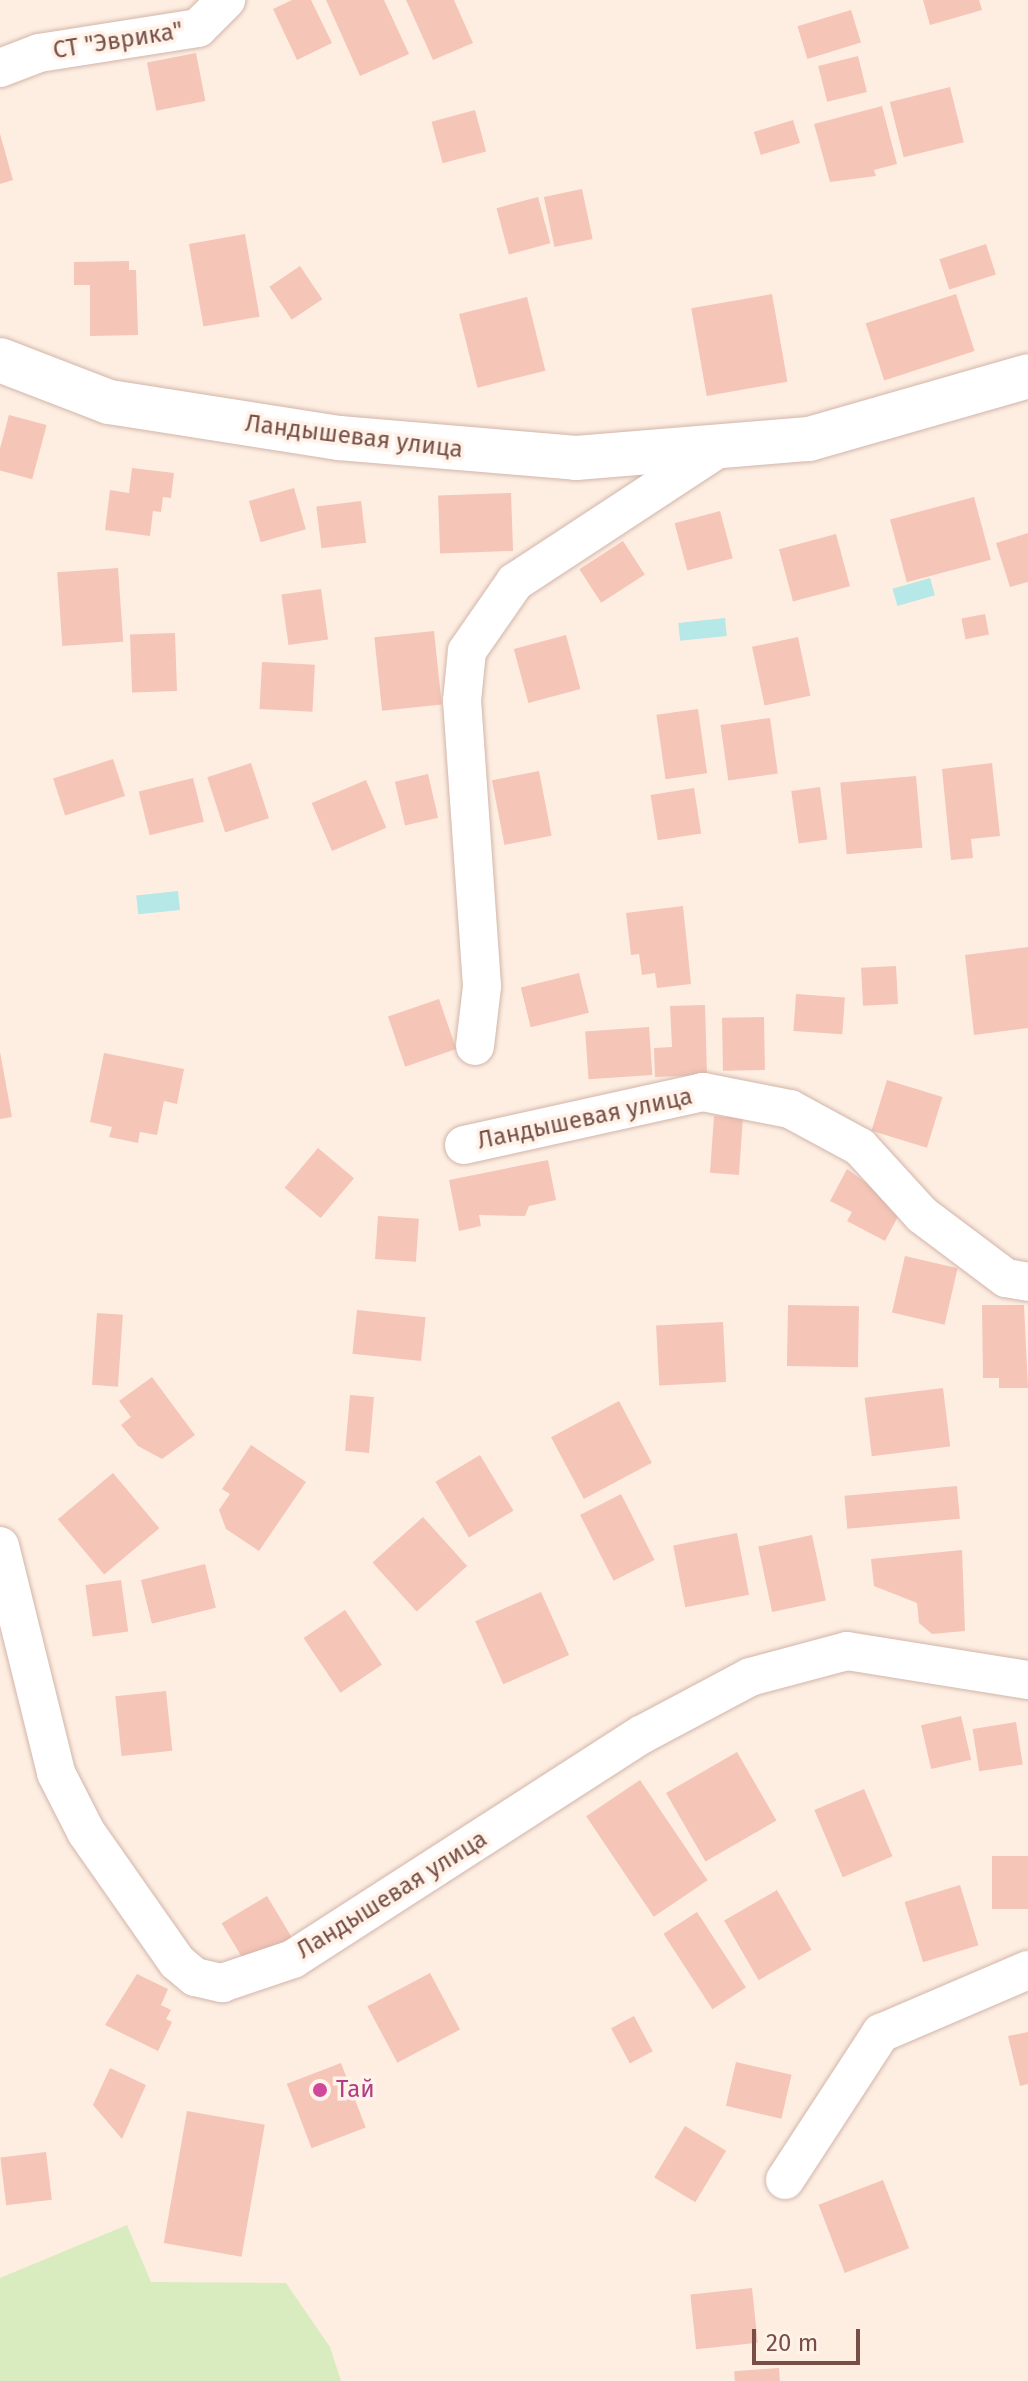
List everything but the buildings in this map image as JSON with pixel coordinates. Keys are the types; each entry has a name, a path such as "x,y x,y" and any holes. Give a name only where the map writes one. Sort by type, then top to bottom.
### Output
{"street":[{"name":"СТ \"Эврика\"","path":"0,68 39,53 198,28 226,0"},
{"name":"Ландышевая улица","path":"0,360 109,402 339,438 576,458 716,450 809,439 1028,376"},
{"name":"Ландышевая улица","path":"475,1046 482,986 462,701 467,651 515,582 716,450"},
{"name":"Ландышевая улица","path":"464,1145 703,1092 790,1109 860,1147 922,1215 1006,1278 1028,1282"},
{"name":"Ландышевая улица","path":"0,1546 56,1773 80,1820 177,1962 195,1977 222,1983 293,1959 641,1735 750,1677 847,1651 1028,1680"},
{"path":"785,2180 881,2033 1028,1970"}],"green space":[{"path":"127,2225 151,2282 286,2283 330,2347 341,2381 0,2381 0,2278"}],"water":[{"path":"930,578 935,595 897,606 893,589"},
{"path":"725,618 727,636 680,641 678,623"},
{"path":"178,891 180,910 138,914 136,895"}],"place":[{"name":"Тай","path":"320,2090"}]}
